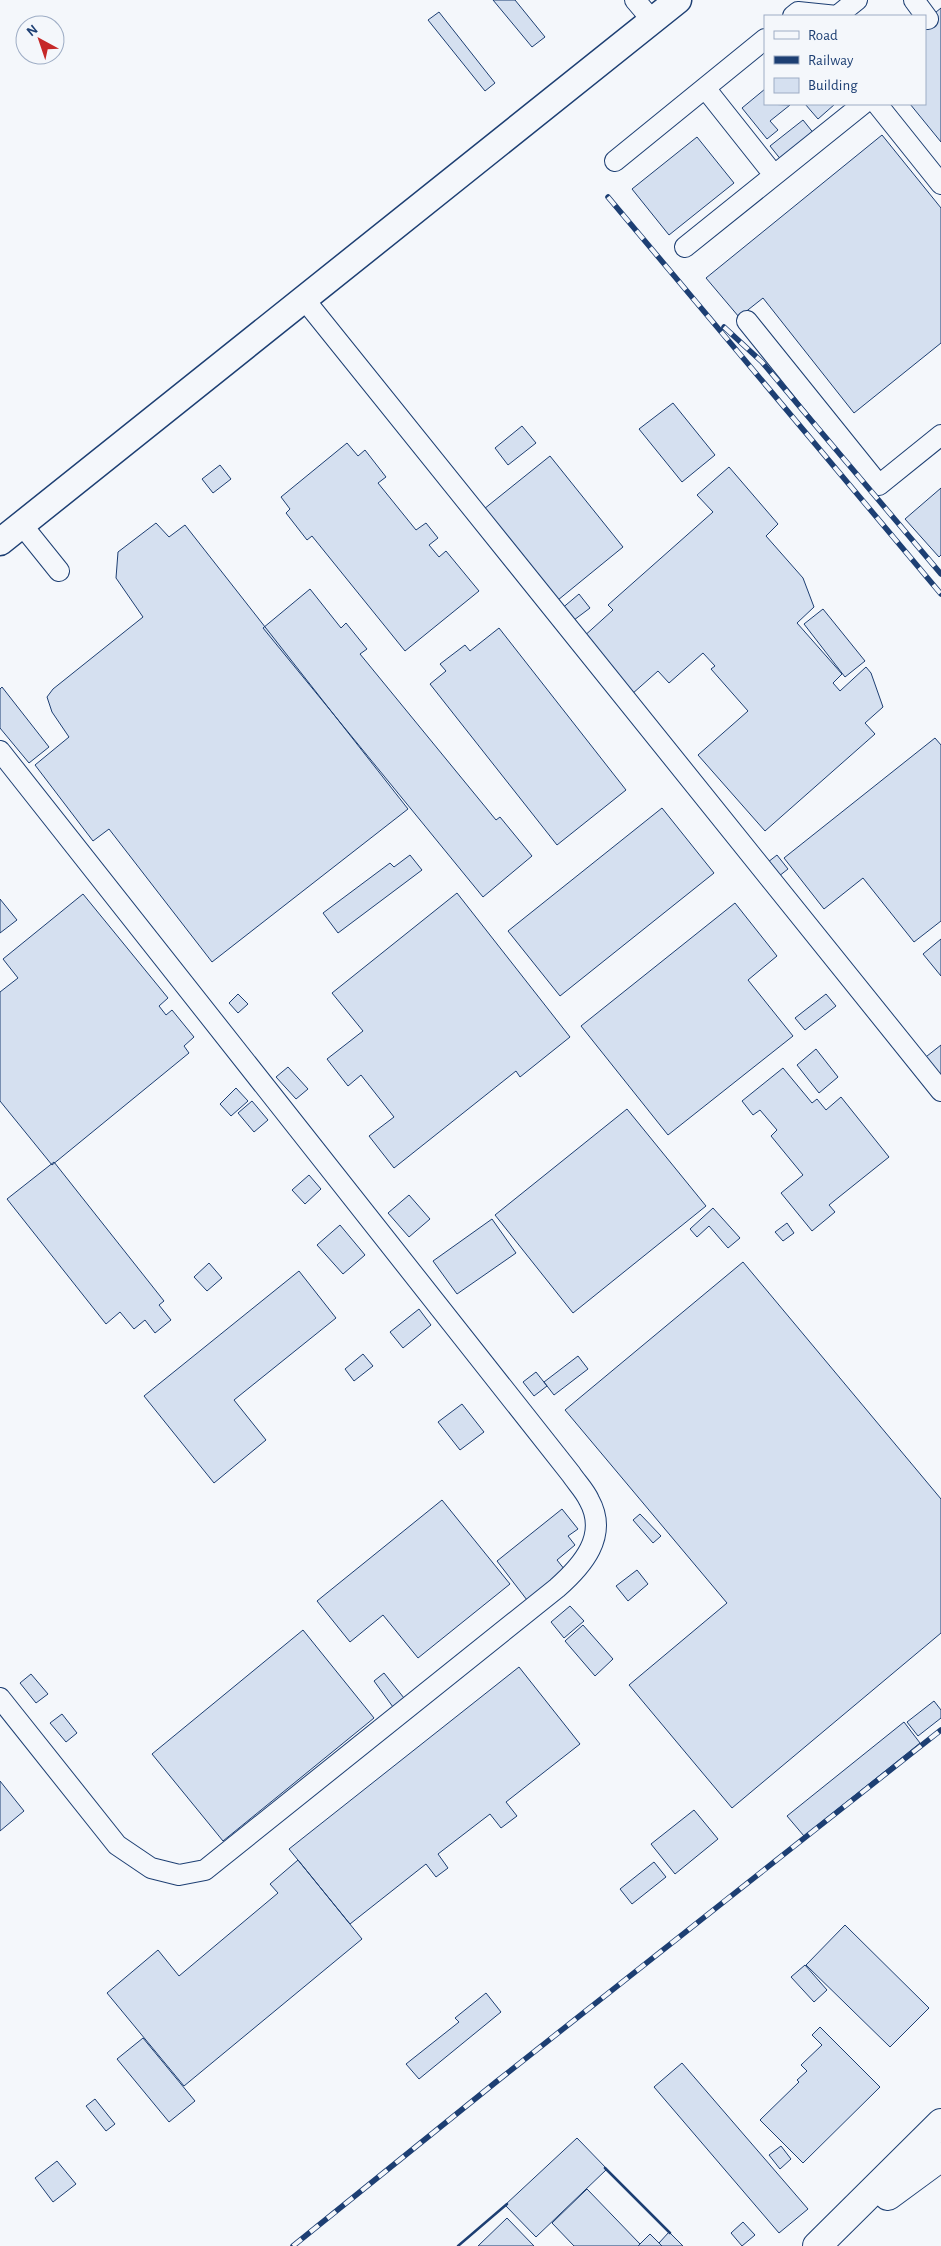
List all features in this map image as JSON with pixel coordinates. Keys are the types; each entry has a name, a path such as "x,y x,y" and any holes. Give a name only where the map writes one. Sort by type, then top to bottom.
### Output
{"highway":[{"path":"817,2246 941,2123"},
{"path":"824,2246 941,2157"}],"main road":[{"path":"0,542 678,0"}],"street":[{"path":"635,0 652,20"},
{"path":"839,15 857,0"},
{"path":"914,0 925,15"},
{"path":"794,15 798,12 828,15"},
{"path":"615,161 764,40"},
{"path":"705,88 774,175"},
{"path":"685,247 862,105"},
{"path":"878,105 941,184"},
{"path":"304,298 941,1090"},
{"path":"747,321 879,485 941,435"},
{"path":"22,525 59,571"},
{"path":"0,751 571,1474 590,1501 596,1523 592,1545 579,1568 557,1588 205,1870 179,1875 150,1868 117,1845 0,1698"}],"building":[{"path":"493,0 515,0 545,37 532,47"},
{"path":"941,8 941,142 911,105 926,105 926,20"},
{"path":"439,12 495,83 485,91 428,20"},
{"path":"764,90 764,105 790,105 770,121 778,130 767,139 742,108"},
{"path":"806,105 834,105 818,119"},
{"path":"803,120 815,135 782,161 770,146"},
{"path":"882,135 941,208 941,343 854,413 763,298 739,317 706,278"},
{"path":"697,137 734,183 669,235 632,189"},
{"path":"673,403 715,455 682,482 639,429"},
{"path":"522,426 536,443 508,465 495,448"},
{"path":"347,443 358,456 365,450 386,477 378,483 416,530 426,523 438,538 429,545 439,557 446,551 479,591 405,651 312,536 307,540 286,513 290,509 281,497"},
{"path":"550,456 623,547 558,600 484,509"},
{"path":"220,465 231,479 213,493 202,479"},
{"path":"729,467 778,524 766,536 803,578 814,607 797,623 842,674 833,683 840,691 866,667 871,673 883,707 865,723 875,734 765,831 698,755 748,711 711,669 715,666 703,653 669,683 658,671 632,694 582,638 613,610 608,605 713,512 697,495"},
{"path":"941,488 941,555 939,557 905,519"},
{"path":"156,523 169,537 185,525 408,809 212,962 109,829 93,841 35,765 69,737 52,712 47,697 53,689 143,617 116,578 118,552"},
{"path":"310,589 341,628 346,623 367,649 360,654 496,820 500,817 532,856 483,897 263,628"},
{"path":"579,594 590,608 570,623 560,610"},
{"path":"823,609 865,661 845,677 804,624"},
{"path":"499,628 626,790 557,845 430,684 446,671 440,664 465,645 470,651"},
{"path":"2,687 49,747 29,763 0,728 0,689"},
{"path":"935,738 941,745 941,921 914,942 863,878 824,909 784,858"},
{"path":"662,808 714,873 560,996 508,931"},
{"path":"410,855 422,870 338,933 323,913 390,863 394,867"},
{"path":"777,855 788,869 774,880 763,866"},
{"path":"457,893 570,1037 520,1077 516,1071 394,1168 369,1136 394,1117 361,1075 348,1086 327,1059 363,1031 332,993"},
{"path":"83,894 168,998 159,1006 166,1015 172,1010 194,1037 184,1046 189,1053 52,1165 0,1101 0,992 18,978 3,959"},
{"path":"0,899 17,920 0,933"},
{"path":"735,903 777,956 748,980 793,1036 668,1135 581,1026"},
{"path":"941,939 941,976 923,954"},
{"path":"238,994 248,1004 238,1013 229,1003"},
{"path":"826,994 836,1006 805,1030 795,1018"},
{"path":"941,1045 941,1084 922,1060"},
{"path":"816,1049 838,1077 819,1093 797,1065"},
{"path":"288,1067 308,1089 296,1099 276,1077"},
{"path":"783,1068 812,1103 817,1099 826,1110 841,1097 889,1157 829,1205 835,1212 812,1231 781,1193 803,1175 771,1136 777,1130 760,1110 753,1115 742,1101"},
{"path":"236,1088 248,1101 231,1116 220,1104"},
{"path":"252,1101 268,1120 254,1132 238,1113"},
{"path":"627,1109 706,1206 573,1313 495,1215"},
{"path":"54,1162 164,1301 159,1305 171,1320 155,1333 145,1320 134,1329 120,1312 106,1324 7,1199"},
{"path":"309,1175 321,1189 305,1204 292,1190"},
{"path":"409,1195 430,1219 409,1237 388,1213"},
{"path":"713,1208 740,1238 728,1248 709,1226 697,1237 690,1229"},
{"path":"492,1219 516,1253 457,1294 433,1261"},
{"path":"787,1223 794,1233 783,1241 775,1232"},
{"path":"340,1225 365,1255 343,1274 317,1245"},
{"path":"743,1262 941,1499 941,1633 732,1808 629,1685 727,1603 565,1410"},
{"path":"209,1263 222,1278 207,1291 194,1277"},
{"path":"299,1271 336,1318 234,1400 266,1440 214,1483 144,1396"},
{"path":"419,1309 431,1325 403,1348 390,1332"},
{"path":"363,1354 373,1366 354,1381 345,1369"},
{"path":"578,1356 588,1369 554,1395 544,1382"},
{"path":"536,1372 547,1386 534,1396 523,1382"},
{"path":"462,1404 484,1432 460,1450 438,1422"},
{"path":"442,1500 510,1584 418,1658 383,1615 350,1642 317,1601"},
{"path":"562,1509 578,1529 568,1536 575,1545 557,1560 565,1570 527,1600 497,1561"},
{"path":"640,1514 661,1536 653,1543 633,1520"},
{"path":"637,1570 648,1584 628,1601 616,1586"},
{"path":"570,1606 584,1621 564,1638 551,1622"},
{"path":"583,1625 613,1659 595,1676 565,1641"},
{"path":"303,1630 374,1718 223,1841 152,1754"},
{"path":"519,1667 580,1744 506,1802 517,1816 501,1828 490,1814 438,1854 448,1868 436,1877 426,1864 350,1924 289,1849"},
{"path":"384,1673 404,1698 393,1707 374,1681"},
{"path":"31,1674 48,1694 36,1703 20,1683"},
{"path":"934,1701 941,1710 941,1718 918,1736 907,1722"},
{"path":"62,1714 77,1733 66,1742 50,1723"},
{"path":"904,1722 920,1743 804,1836 787,1816"},
{"path":"0,1781 24,1811 0,1831"},
{"path":"694,1810 718,1839 675,1874 651,1844"},
{"path":"298,1860 362,1939 184,2086 107,1993 158,1950 179,1976 278,1893 270,1884"},
{"path":"654,1862 666,1877 632,1904 620,1889"},
{"path":"845,1925 929,2008 890,2047 806,1965"},
{"path":"805,1965 827,1990 814,2002 791,1977"},
{"path":"486,1993 501,2012 419,2079 406,2064 459,2022 455,2018"},
{"path":"820,2027 880,2087 803,2163 760,2120 799,2082 797,2080 807,2071 801,2065 822,2045 812,2035"},
{"path":"143,2038 195,2101 169,2122 117,2059"},
{"path":"682,2063 808,2209 779,2233 654,2087"},
{"path":"95,2099 115,2124 106,2131 86,2106"},
{"path":"577,2138 607,2169 536,2237 505,2205"},
{"path":"781,2146 791,2159 780,2169 769,2155"},
{"path":"57,2161 76,2184 53,2202 35,2178"},
{"path":"587,2189 640,2244 638,2246 574,2246 552,2223"},
{"path":"507,2218 534,2246 478,2246"},
{"path":"743,2222 755,2235 742,2246 731,2233"},
{"path":"669,2232 683,2246 662,2246 659,2243"},
{"path":"650,2234 662,2246 638,2246"}],"railway":[{"path":"608,197 941,594"},
{"path":"724,327 762,362 941,574"},
{"path":"293,2246 496,2082 941,1730"}],"wall":[{"path":"605,2168 670,2233"},
{"path":"458,2246 507,2204"}]}
